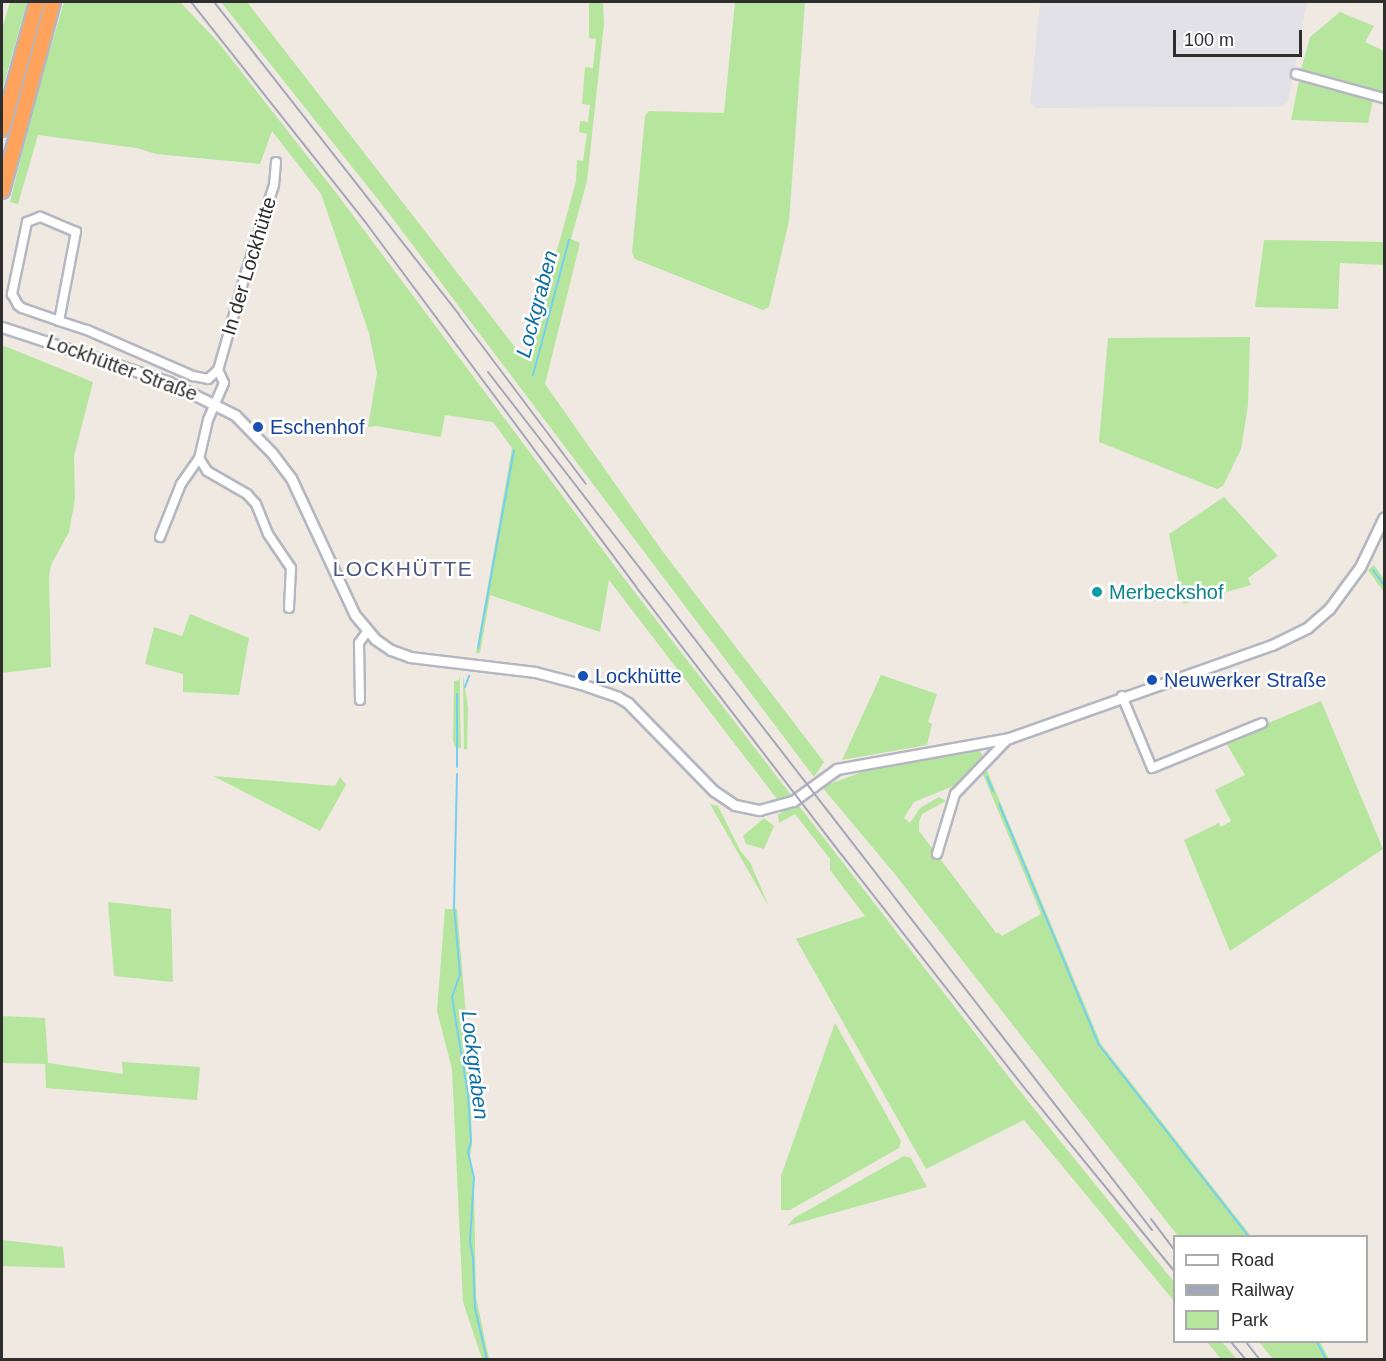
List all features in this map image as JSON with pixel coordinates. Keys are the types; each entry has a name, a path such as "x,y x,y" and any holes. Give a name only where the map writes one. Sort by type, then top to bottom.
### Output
{"highway":[{"path":"2,129 38,2"},
{"path":"2,191 53,2"}],"street":[{"path":"1296,74 1384,98"},
{"name":"In der Lockhütte","path":"215,402 224,383 218,370 274,185 276,162"},
{"path":"59,321 76,232 40,217 27,222 12,294 22,308 59,321 87,330 193,376 208,379 218,370"},
{"name":"Lockhütter Straße","path":"3,327 157,378 215,402 235,415 252,431 291,478 326,556 367,632 391,650 410,657 535,672 618,697 628,703 714,791 735,805 759,810 793,801 825,775 837,769 1009,738"},
{"path":"160,537 181,484 190,467 199,458 215,402"},
{"path":"199,458 207,471 247,494 256,504 268,534 291,568 289,608"},
{"path":"938,854 955,794 1009,738 1122,696 1272,645 1306,628 1329,609 1346,589 1382,528 1384,517"},
{"path":"360,700 359,643 367,632"},
{"path":"1122,696 1152,768 1262,723"}],"shaded area":[{"path":"1040,2 1307,2 1288,102 1282,107 1035,108 1030,103"}],"green space":[{"path":"10,2 27,2 2,91 2,29"},
{"path":"64,2 180,2 218,42 337,194 617,569 791,795 777,799 609,580 600,632 490,595 480,653 476,653 512,448 493,422 445,415 441,437 376,426 368,427 377,373 369,333 321,194 272,131 260,164 156,154 137,148 38,135 18,204 10,202 35,100"},
{"path":"221,2 247,2 525,360 576,181 577,160 583,161 587,134 579,132 580,121 588,122 590,105 582,104 585,67 593,68 596,39 589,38 589,2 603,2 604,24 587,181 571,239 580,243 545,384 663,552 824,762 814,777 384,207"},
{"path":"735,2 805,2 789,221 769,307 763,310 635,259 632,253 645,116 649,111 724,113"},
{"path":"1340,12 1374,26 1365,42 1384,51 1384,93 1301,70 1310,37"},
{"path":"1299,81 1373,100 1368,123 1291,120"},
{"path":"1264,240 1384,242 1384,265 1340,263 1338,309 1255,307"},
{"path":"1250,337 1248,405 1241,449 1223,486 1217,489 1099,442 1108,338"},
{"path":"2,345 93,382 74,456 75,499 69,532 51,565 49,576 51,667 2,673"},
{"path":"1224,497 1278,556 1248,578 1251,585 1183,604 1169,534"},
{"path":"1374,565 1384,579 1384,592 1368,570"},
{"path":"190,614 249,638 239,695 183,692 183,674 145,664 154,627 182,636"},
{"path":"460,675 461,748 455,747 453,741 454,681 459,680"},
{"path":"463,675 468,708 467,750 464,749"},
{"path":"881,675 937,694 928,722 932,724 927,745 842,760"},
{"path":"1321,701 1383,849 1230,951 1184,840 1219,823 1221,827 1231,821 1215,790 1245,775 1225,741"},
{"path":"978,749 982,754 981,761 958,784 914,802 904,818 910,823 920,808 939,797 946,801 922,814 919,831 997,934 998,932 1002,936 1041,914 982,772 986,768 1101,1044 1250,1235 1177,1235 894,873 822,787 870,769"},
{"path":"213,776 335,786 340,777 346,785 320,831"},
{"path":"796,802 1019,1090 1173,1281 1173,1300 1024,1120 926,1169 796,939 865,916 830,870 830,859 795,814 779,823 778,815"},
{"path":"710,804 718,806 740,850 751,864 769,907"},
{"path":"764,818 774,826 764,849 746,844 743,836"},
{"path":"108,902 171,909 173,982 114,976"},
{"path":"445,909 457,909 469,1050 472,1144 470,1157 474,1188 476,1297 489,1359 482,1359 463,1302 452,1069 437,1011"},
{"path":"2,1016 45,1018 48,1063 123,1074 122,1062 200,1067 197,1100 46,1088 45,1064 2,1063"},
{"path":"835,1023 901,1141 899,1148 790,1210 781,1210 781,1176"},
{"path":"904,1156 911,1158 927,1187 787,1226 794,1218"},
{"path":"2,1240 63,1247 65,1268 2,1266"},
{"path":"1208,1343 1223,1343 1237,1359 1221,1359"},
{"path":"1260,1343 1321,1343 1329,1359 1273,1359"}],"waterway":[{"name":"Lockgraben","path":"533,375 569,240"},
{"name":"Lockgraben","path":"478,648 514,450"},
{"path":"1373,570 1384,585"},
{"name":"Lockgraben","path":"465,687 469,676"},
{"name":"Lockgraben","path":"457,694 457,767"},
{"name":"Lockgraben","path":"457,774 454,906 460,974 452,997 468,1095 471,1141 468,1152 474,1178 470,1241 475,1308 487,1360"},
{"path":"987,777 993,791"},
{"path":"999,804 1099,1045 1247,1235"},
{"path":"1318,1343 1326,1360"}],"railway":[{"path":"191,2 366,223 636,587 841,854 1022,1085 1173,1270"},
{"path":"214,2 459,315 586,484"},
{"path":"488,372 1152,1230"},
{"path":"1151,1219 1173,1248"},
{"path":"1232,1343 1246,1360"},
{"path":"1247,1343 1260,1360"}],"place":[{"name":"Eschenhof","path":"258,427"},
{"name":"Merbeckshof","path":"1097,592"},
{"name":"Lockhütte","path":"583,676"},
{"name":"Neuwerker Straße","path":"1152,680"}],"district":[{"name":"LOCKHÜTTE","path":"403,569"}]}
